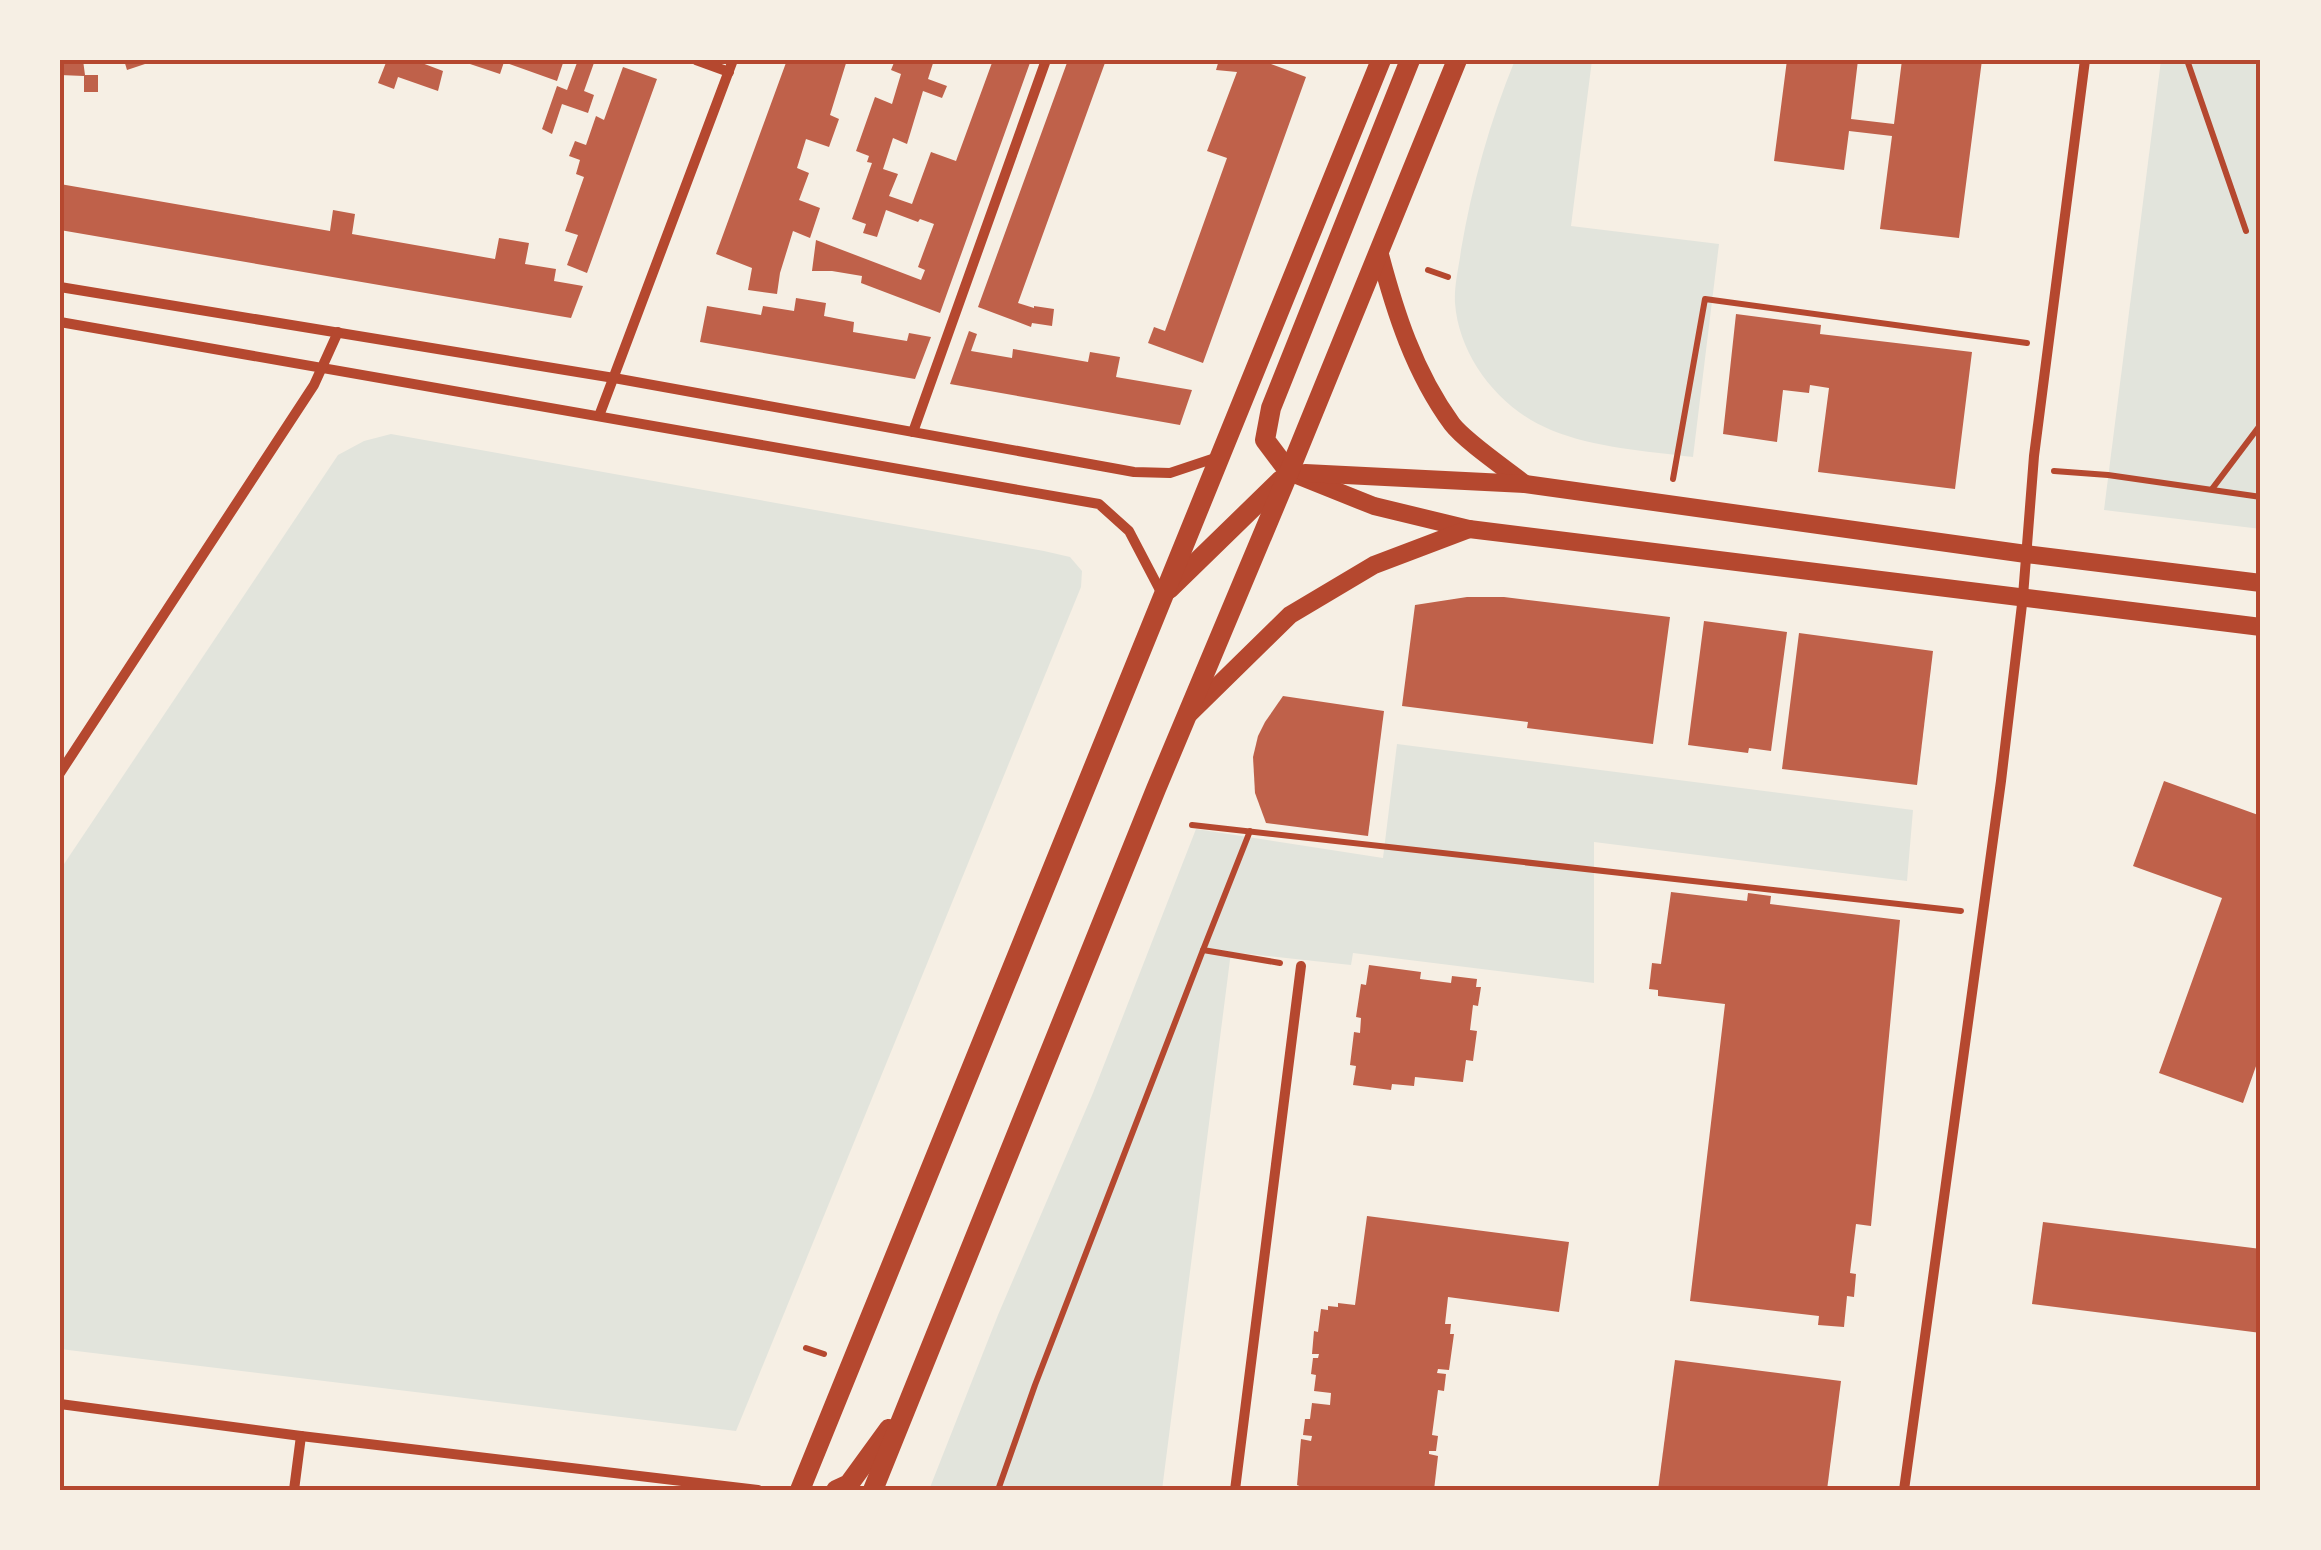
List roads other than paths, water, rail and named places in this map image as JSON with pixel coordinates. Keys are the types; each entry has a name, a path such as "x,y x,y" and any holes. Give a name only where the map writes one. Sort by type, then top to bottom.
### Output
{"main road":[{"path":"800,1490 1381,60"},
{"path":"1289,472 1266,440 1271,408 1410,60"},
{"path":"873,1490 1457,60"},
{"path":"1162,594 1289,472"},
{"path":"836,1490 849,1484 905,1408"}],"street":[{"path":"600,416 731,66 696,60"},
{"path":"913,432 1046,60"},
{"path":"1904,1490 2001,780 2023,596 2032,470 2084,60"},
{"path":"1379,250 1411,354 1454,427 1525,484"},
{"path":"60,287 614,378 1134,472 1170,473 1219,457"},
{"path":"60,322 1098,504 1129,532 1162,594"},
{"path":"60,773 314,385 338,332"},
{"path":"1289,472 1525,484 2261,583"},
{"path":"1289,472 1374,506 1469,529 2261,626"},
{"path":"1189,715 1290,614 1374,565 1469,529"},
{"path":"1235,1490 1301,966"},
{"path":"60,1404 758,1490"},
{"path":"294,1490 301,1436"}]}
